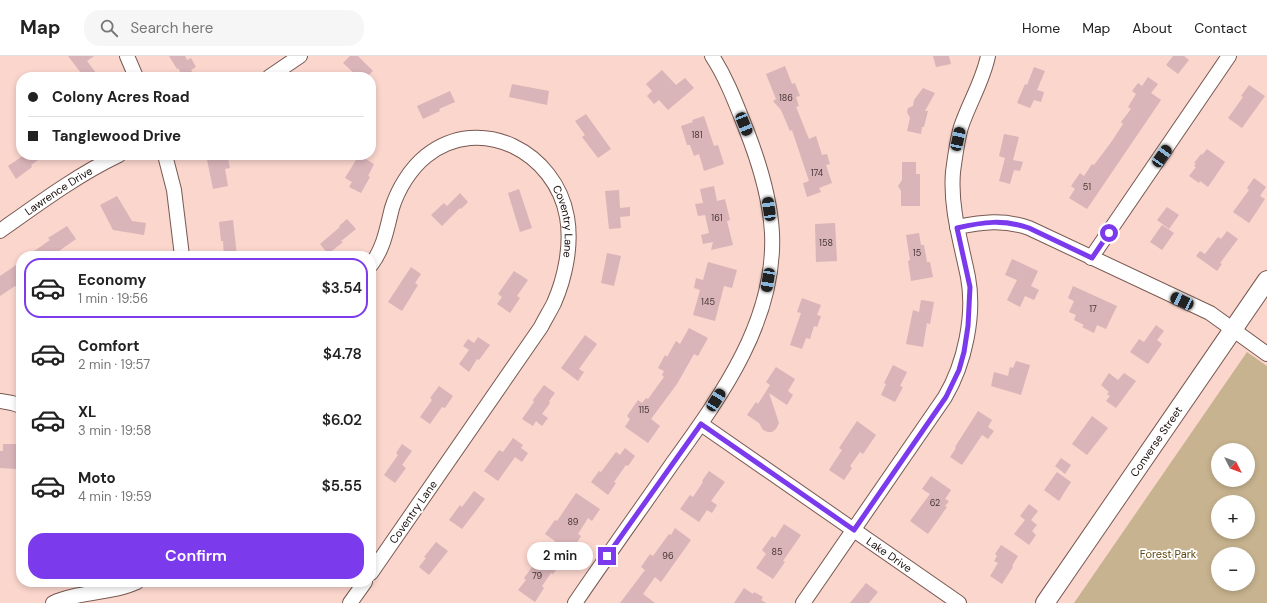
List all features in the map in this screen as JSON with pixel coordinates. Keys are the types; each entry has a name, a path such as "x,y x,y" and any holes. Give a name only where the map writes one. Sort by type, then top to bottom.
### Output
{"main road":[{"name":"Converse Street","path":"1044,603 1267,280"}],"street":[{"path":"127,56 134,72"},
{"path":"276,72 300,56"},
{"path":"575,603 701,424 739,363 758,321 766,290 772,248 771,219 768,199 752,143 725,78 712,56"},
{"path":"803,603 946,397 959,370 964,352 968,326 970,287 957,228 953,196 953,173 961,127 983,75 988,56"},
{"path":"1092,258 1229,56"},
{"name":"Coventry Lane","path":"376,258 381,249 396,199 409,175 427,155 436,149 456,141 480,138 493,139 522,150 532,157 548,173 563,201 567,217 568,249 565,269 554,303 540,327 376,566"},
{"name":"Lawrence Drive","path":"0,231 66,185 108,160"},
{"path":"166,160 174,190 181,251"},
{"path":"957,228 989,222 1003,222 1029,228 1210,313 1267,354"},
{"path":"0,401 16,404"},
{"name":"Lake Drive","path":"701,424 959,603"},
{"path":"52,603 80,594 121,587"},
{"path":"350,603 361,587"}],"green space":[{"name":"Forest Park","path":"1247,352 1267,366 1267,603 1074,603"}],"building":[{"path":"68,56 94,56 87,61 95,72 80,72"},
{"path":"169,56 185,56 187,60 191,58 196,67 191,70 192,72 180,72 178,68 177,69"},
{"path":"350,56 358,56 373,71 353,72 343,63"},
{"path":"933,56 949,56 951,64 936,67"},
{"path":"1173,56 1184,56 1189,60 1178,74 1166,65"},
{"path":"785,66 792,84 795,83 800,96 796,97 799,106 796,107 809,139 816,136 822,155 827,154 830,164 826,165 832,183 819,188 821,192 807,197 803,183 809,181 792,130 790,131 781,110 773,101 776,99 766,74"},
{"path":"1034,67 1045,71 1037,90 1044,92 1041,102 1034,100 1030,108 1017,103 1025,84 1027,85"},
{"path":"662,70 676,85 685,78 694,88 668,110 659,100 654,104 647,96 652,91 646,84"},
{"path":"1148,77 1158,84 1151,93 1161,100 1087,209 1069,198 1075,189 1071,186 1080,173 1084,176 1092,164 1094,165 1112,141 1123,124 1121,122 1131,109 1128,107 1136,94 1132,91 1138,83 1142,86"},
{"path":"512,84 549,91 547,105 509,97"},
{"path":"1249,85 1265,96 1242,128 1228,118 1243,97 1241,96"},
{"path":"923,88 935,93 925,111 928,111 921,134 907,131 910,118 907,112 908,108 913,106 914,100"},
{"path":"450,91 455,102 439,109 440,111 423,119 417,106"},
{"path":"586,114 611,149 598,158 582,137 585,135 575,121"},
{"path":"704,116 714,146 718,145 724,164 704,171 699,154 694,156 690,145 687,145 681,126"},
{"path":"1004,134 1019,137 1013,160 1023,162 1020,171 1014,170 1010,184 999,181 1005,158 999,156"},
{"path":"1207,149 1225,162 1208,187 1189,176 1196,167 1194,166 1196,163 1194,163"},
{"path":"17,160 38,160 31,165 32,167 16,179 8,166"},
{"path":"207,160 228,160 230,168 225,169 228,186 213,189"},
{"path":"356,160 367,160 374,164 368,176 370,177 361,193 349,187 352,182 345,178"},
{"path":"902,162 916,162 916,174 920,174 920,206 901,206 901,191 898,186 902,180"},
{"path":"1254,178 1266,187 1260,196 1265,199 1249,223 1233,212 1249,190 1247,188"},
{"path":"714,186 717,201 725,199 730,220 727,221 733,245 711,250 713,242 703,244 701,235 709,233 705,215 698,216 695,204 703,203 700,189"},
{"path":"519,189 532,228 520,232 508,193"},
{"path":"619,190 620,208 630,207 630,216 620,217 621,228 609,229 605,191"},
{"path":"460,193 468,202 442,226 431,215 444,203 447,206"},
{"path":"117,196 132,221 146,223 144,235 113,230 100,205"},
{"path":"1167,207 1179,215 1169,229 1157,220"},
{"path":"347,219 356,229 332,251 326,251 320,244 340,227 339,226"},
{"path":"233,220 236,251 224,251 219,222"},
{"path":"835,223 837,261 816,262 815,224"},
{"path":"1162,225 1174,233 1162,250 1150,242"},
{"path":"67,226 76,239 59,251 34,251 50,240 48,238"},
{"path":"1227,231 1238,239 1220,263 1222,264 1217,271 1196,256 1200,251 1205,254 1218,237 1221,239"},
{"path":"919,233 921,245 924,245 927,262 930,262 933,277 911,281 908,261 910,260 906,235"},
{"path":"607,253 621,256 614,286 601,283"},
{"path":"1012,259 1038,271 1031,286 1039,290 1034,300 1025,296 1020,307 1007,300 1017,280 1005,275"},
{"path":"708,262 737,270 732,288 724,286 715,321 693,315 700,290 694,288 696,278 703,280"},
{"path":"16,265 16,287 15,286 0,296 0,276"},
{"path":"411,267 421,274 415,283 418,285 402,311 388,302"},
{"path":"514,271 528,280 517,296 520,298 510,313 497,304 502,297 498,294"},
{"path":"1073,286 1117,306 1106,329 1097,325 1094,333 1082,327 1084,325 1074,320 1076,315 1069,312 1074,301 1068,298"},
{"path":"802,298 821,305 817,315 821,316 817,327 814,326 810,339 806,338 802,349 790,345 801,313 797,312"},
{"path":"921,300 934,302 930,324 927,323 923,347 906,344 913,310 919,312"},
{"path":"1156,325 1164,331 1157,340 1162,344 1148,364 1130,352 1139,339 1144,342"},
{"path":"689,328 708,338 698,356 694,354 677,384 651,419 660,426 648,443 625,427 630,419 627,416 638,400 642,403 646,398 648,399 664,377 662,375 664,371 658,368 665,355 667,357 676,341 680,344"},
{"path":"585,335 597,344 579,369 584,372 578,381 561,368"},
{"path":"478,337 490,345 479,360 477,359 469,372 459,364 469,350 463,346 468,339 474,343"},
{"path":"1016,361 1030,365 1021,395 991,386 994,372 1008,376 1010,367 1013,368"},
{"path":"893,365 907,372 900,386 903,387 895,402 881,395 886,384 884,383"},
{"path":"776,367 795,379 788,391 793,395 787,405 769,393 779,423 776,429 772,432 768,432 763,430 759,423 747,415 756,402 758,404 770,385 766,382"},
{"path":"1109,373 1118,380 1124,373 1136,381 1116,408 1106,401 1110,396 1107,394 1109,392 1101,385"},
{"path":"544,385 555,393 542,414 548,418 542,426 536,421 533,426 522,419"},
{"path":"439,386 453,396 445,408 442,407 430,424 420,417 432,400 430,398"},
{"path":"978,411 992,420 988,427 994,431 988,439 982,435 962,465 950,457"},
{"path":"1092,416 1108,428 1087,455 1072,444"},
{"path":"857,421 876,435 863,454 860,452 850,466 852,468 844,480 829,470 842,450 839,448"},
{"path":"513,438 523,445 521,448 528,453 522,462 515,457 498,481 484,471 499,450 503,452"},
{"path":"3,444 16,444 16,469 0,468 0,451 3,451"},
{"path":"402,444 412,451 402,465 406,468 395,483 384,475 398,455 396,453"},
{"path":"625,448 635,456 628,466 626,465 614,482 616,483 608,495 591,482 599,471 601,472 616,452 620,455"},
{"path":"1061,458 1071,465 1065,474 1055,466"},
{"path":"709,471 725,482 711,501 717,505 712,513 707,510 699,522 680,509 690,495 693,497"},
{"path":"1057,472 1071,482 1059,501 1044,490"},
{"path":"931,476 951,490 945,499 949,501 945,506 947,507 928,534 910,521 930,494 922,489"},
{"path":"474,491 485,499 462,529 449,520 460,505 462,507"},
{"path":"576,493 600,509 592,521 588,518 578,534 581,536 571,552 570,551 553,574 551,573 542,586 544,588 535,602 518,590 526,580 524,578 535,563 538,564 555,541 545,534 555,520 557,521"},
{"path":"1029,504 1038,511 1031,520 1037,525 1032,531 1036,535 1029,545 1014,534 1025,520 1020,516"},
{"path":"784,524 801,535 783,561 785,562 773,579 756,568 766,554 762,550 772,536 775,538"},
{"path":"675,528 691,540 661,582 655,577 643,594 655,603 620,603 645,570 641,567 650,554 653,556"},
{"path":"436,542 448,551 429,575 419,567 426,558 424,557"},
{"path":"1001,545 1018,556 1002,584 990,576 998,563 994,561 997,556 995,554"},
{"path":"866,583 878,592 869,603 850,603"},
{"path":"744,588 753,594 754,592 763,597 761,600 766,603 734,603"}],"route":[{"path":"607,556 701,424 768,472 854,530 946,397 959,370 966,343 970,310 970,287 957,228 989,222 1003,222 1018,225 1029,228 1092,258 1109,233"}]}
